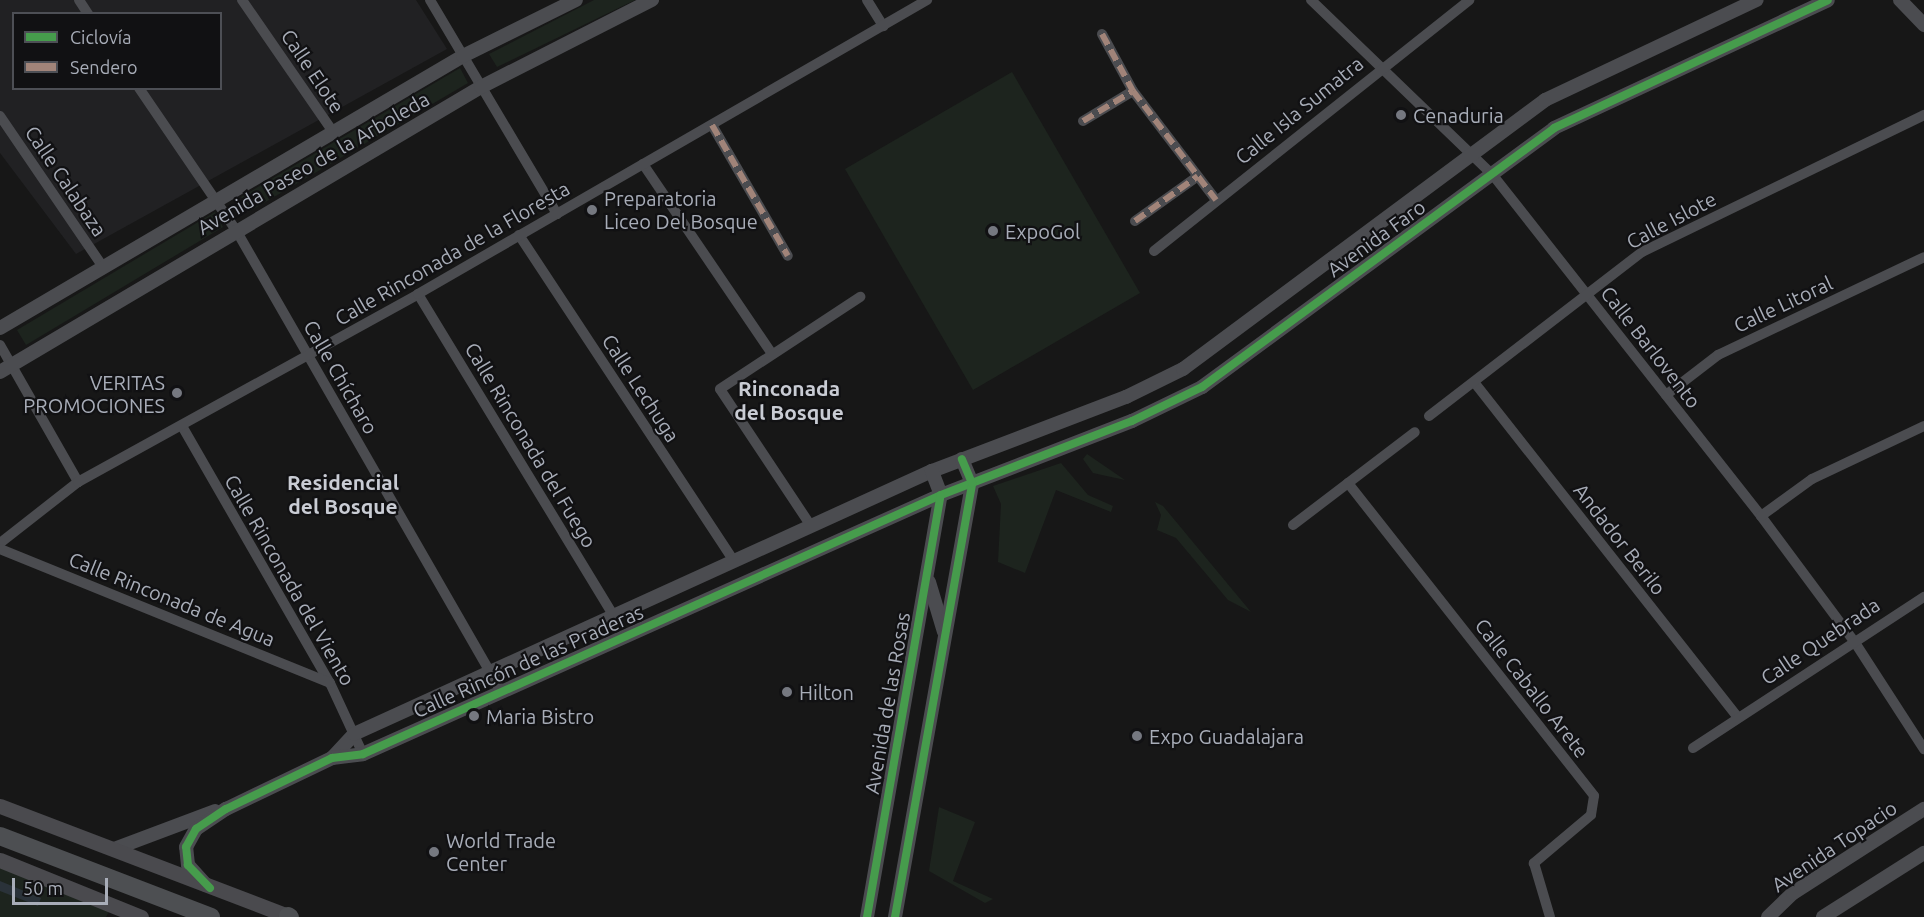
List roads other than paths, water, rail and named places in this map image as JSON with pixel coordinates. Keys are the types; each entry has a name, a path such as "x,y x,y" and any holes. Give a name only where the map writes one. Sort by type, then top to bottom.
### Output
{"main road":[{"path":"0,806 290,917"},
{"path":"0,837 211,917"},
{"path":"0,860 118,913 141,917"}],"street":[{"name":"Calle Elote","path":"242,0 333,132"},
{"path":"430,0 557,214"},
{"name":"Avenida Paseo de la Arboleda","path":"0,328 463,56 576,0"},
{"name":"Avenida Paseo de la Arboleda","path":"0,372 13,362 481,87 652,0"},
{"path":"867,0 883,26"},
{"name":"Calle Rinconada de la Floresta","path":"0,543 78,482 418,294 927,0"},
{"name":"Calle Barlovento","path":"1311,0 1492,174 1761,516 1854,641 1924,748"},
{"name":"Calle Isla Sumatra","path":"1154,251 1380,67 1469,0"},
{"name":"Avenida Faro","path":"932,471 1126,397 1183,369 1545,100 1757,0"},
{"name":"Avenida Faro","path":"941,495 1132,421 1202,387 1566,122 1828,0"},
{"path":"1900,0 1924,25"},
{"path":"1102,34 1132,92 1216,200"},
{"name":"Calle Chícharo","path":"140,90 236,230 501,692"},
{"path":"1083,121 1132,92"},
{"name":"Calle Islote","path":"1430,416 1642,252 1924,115"},
{"name":"Calle Calabaza","path":"0,116 103,267"},
{"path":"712,125 788,256"},
{"path":"643,164 772,354"},
{"path":"1135,221 1198,176"},
{"name":"Calle Lechuga","path":"519,236 734,561"},
{"name":"Calle Litoral","path":"1666,395 1718,354 1924,257"},
{"name":"Calle Rinconada del Fuego","path":"418,294 614,616"},
{"path":"811,526 720,389 860,297"},
{"path":"0,345 13,362 78,482"},
{"name":"Andador Berilo","path":"1474,382 1738,718"},
{"name":"Calle Rinconada del Viento","path":"182,426 330,683 363,754"},
{"path":"1761,516 1812,479 1924,426"},
{"path":"1293,525 1415,432"},
{"path":"895,917 972,483 962,459"},
{"path":"932,471 941,495"},
{"name":"Calle Rincón de las Praderas","path":"332,758 354,734 932,471"},
{"name":"Calle Caballo Arete","path":"1348,483 1594,796 1591,815 1534,863 1551,917"},
{"name":"Calle Rincón de las Praderas","path":"114,849 226,808 332,758 363,754 941,495"},
{"name":"Avenida de las Rosas","path":"867,917 941,495"},
{"name":"Calle Rinconada de Agua","path":"0,549 330,683"},
{"path":"927,571 933,609 944,632"},
{"name":"Calle Quebrada","path":"1693,748 1924,597"},
{"name":"Calle Rincón de las Praderas","path":"210,888 188,865 186,847 196,829 226,808"},
{"name":"Avenida Topacio","path":"1768,917 1793,893 1924,809"},
{"path":"1823,917 1924,853"}],"place":[{"name":"Cenaduria","path":"1401,115"},
{"name":"Preparatoria Liceo Del Bosque","path":"592,210"},
{"name":"ExpoGol","path":"993,231"},
{"name":"VERITAS PROMOCIONES","path":"177,393"},
{"name":"Hilton","path":"787,692"},
{"name":"Maria Bistro","path":"474,716"},
{"name":"Expo Guadalajara","path":"1137,736"},
{"name":"World Trade Center","path":"434,852"}],"district":[{"name":"Rinconada del Bosque","path":"789,400"},
{"name":"Residencial del Bosque","path":"343,494"}]}
